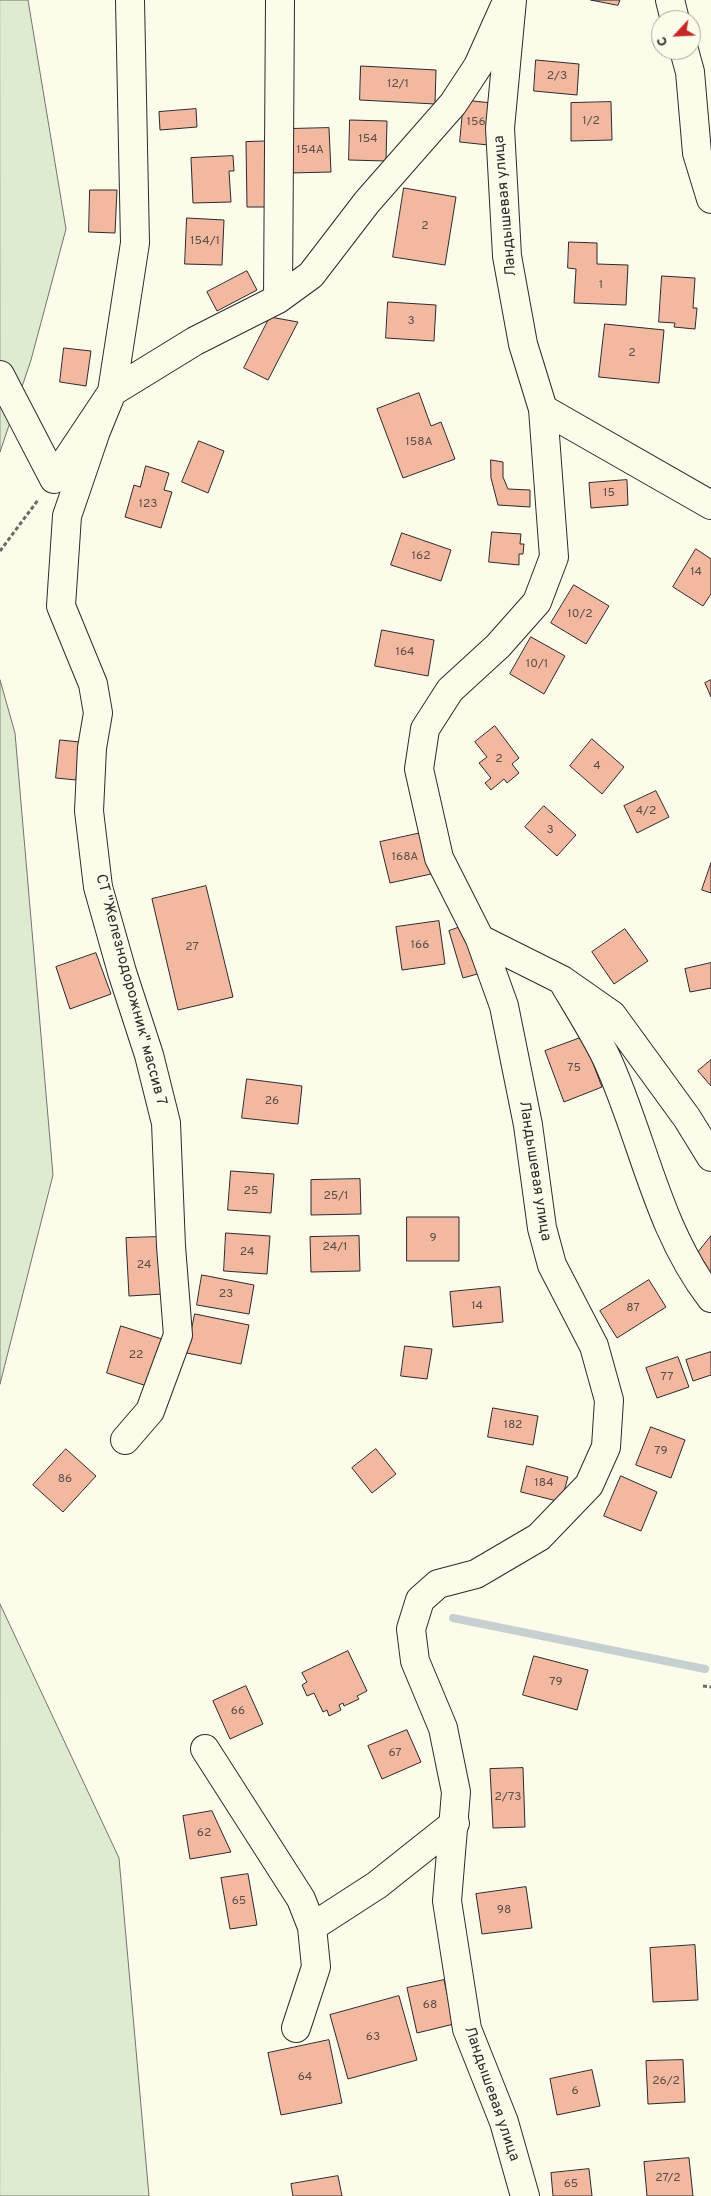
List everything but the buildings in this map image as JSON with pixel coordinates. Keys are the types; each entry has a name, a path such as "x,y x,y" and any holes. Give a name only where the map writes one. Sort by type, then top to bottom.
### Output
{"street":[{"path":"112,392 135,243 130,0"},
{"path":"278,299 280,0"},
{"path":"0,375 54,479 112,392 195,341 278,299 311,275 367,202 454,104 478,66 508,0"},
{"name":"Ландышевая улица","path":"512,0 500,128 507,256 523,344 543,410 554,557 536,602 498,646 450,690 425,729 419,769 439,858 480,939 504,1006 528,1125 542,1228 552,1265 594,1346 609,1400 606,1447 589,1486 539,1537 476,1574 438,1584 420,1600 411,1629 415,1661 443,1728 456,1792 447,1901 467,2029 504,2122 525,2196"},
{"path":"687,60 690,72 697,152 711,199"},
{"name":"СТ \"Железнодорожник\" массив 7","path":"112,392 96,431 67,516 61,606 93,684 98,714 92,748 89,811 98,886 122,972 149,1055 166,1123 171,1246 178,1335 150,1411 125,1440"},
{"path":"543,410 711,504"},
{"path":"480,939 562,980 612,1015 687,1118 711,1157"},
{"path":"562,980 606,1059 676,1241 699,1282 711,1298"},
{"path":"205,1749 301,1899 312,1928 316,1967 296,2028"},
{"path":"312,1928 377,1885 455,1822"}],"path":[{"path":"0,551 54,479"},
{"path":"704,1686 711,1687"}],"green space":[{"path":"0,0 28,0 66,229 31,360 0,452"},
{"path":"0,680 15,733 53,1175 0,1384"},
{"path":"0,1604 119,1858 149,2196 0,2196"}],"waterway":[{"path":"453,1618 705,1669"}]}
